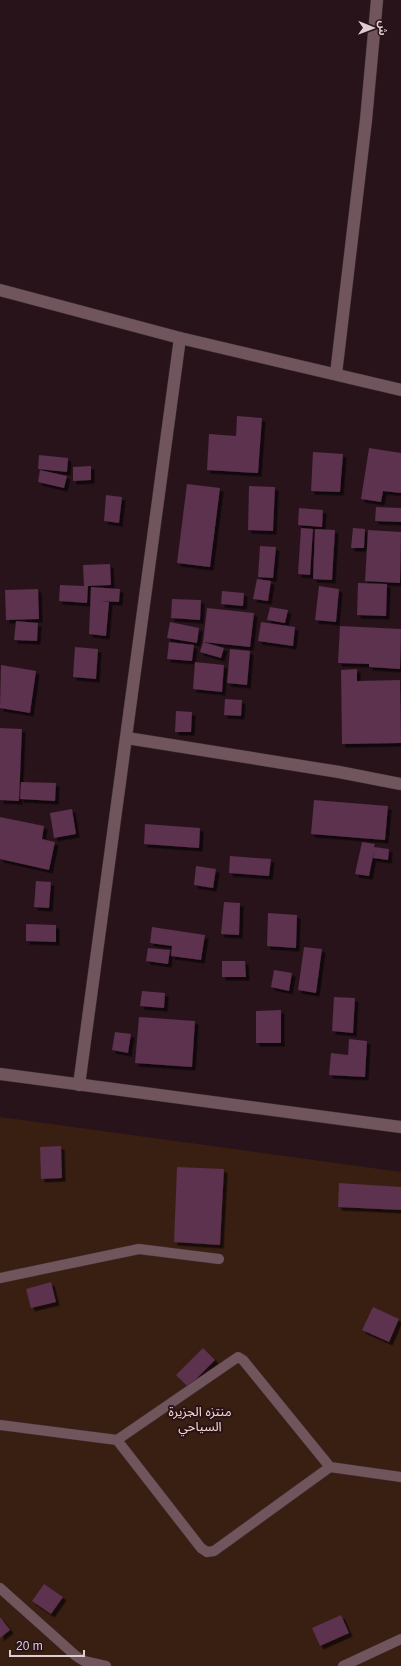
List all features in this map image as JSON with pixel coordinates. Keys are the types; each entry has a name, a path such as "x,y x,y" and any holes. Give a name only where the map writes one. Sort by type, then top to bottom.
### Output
{"street":[{"path":"336,374 366,120 377,0"},
{"path":"0,290 180,338 401,390"},
{"path":"79,1085 180,338"},
{"path":"127,738 339,772 401,784"},
{"path":"0,1074 401,1124"}],"lane":[{"path":"0,1278 140,1249 219,1259"},
{"path":"0,1425 117,1440 238,1357 243,1360 330,1466 401,1477"},
{"path":"117,1440 201,1548 207,1552 214,1551 330,1466"},
{"path":"0,1588 76,1656 84,1661 106,1666"},
{"path":"343,1666 401,1639"}],"green space":[{"name":"منتزه الجزيرة السياحي","path":"0,1117 401,1172 401,1666 0,1666"}],"building":[{"path":"237,416 262,418 258,473 207,470 209,434 236,436"},
{"path":"369,448 401,453 401,493 383,491 381,502 361,499"},
{"path":"313,452 343,454 340,492 311,491"},
{"path":"39,455 68,458 67,472 38,469"},
{"path":"91,466 91,480 73,481 73,467"},
{"path":"40,470 67,476 64,488 38,482"},
{"path":"187,484 220,488 210,567 177,563"},
{"path":"249,486 275,487 273,531 248,530"},
{"path":"106,495 122,497 119,523 104,521"},
{"path":"376,507 401,508 401,522 375,521"},
{"path":"299,508 323,510 322,527 298,525"},
{"path":"301,528 313,529 310,575 298,574"},
{"path":"353,528 365,529 364,548 351,548"},
{"path":"315,529 335,530 332,580 313,579"},
{"path":"368,530 401,532 400,583 365,581"},
{"path":"260,546 276,547 273,578 258,577"},
{"path":"110,564 111,585 88,586 87,603 59,601 60,585 84,586 83,565"},
{"path":"257,579 271,581 268,601 253,599"},
{"path":"358,583 387,584 386,616 357,615"},
{"path":"319,586 339,589 336,622 315,620"},
{"path":"91,587 120,589 119,602 100,601 109,602 106,636 89,634"},
{"path":"38,589 39,619 6,620 5,590"},
{"path":"222,591 244,593 243,606 221,604"},
{"path":"172,599 201,600 200,620 171,618"},
{"path":"270,607 288,610 285,623 267,620"},
{"path":"207,608 254,613 250,647 203,642"},
{"path":"16,621 38,623 37,641 14,640"},
{"path":"170,622 199,628 197,643 167,638"},
{"path":"261,622 295,627 293,646 258,641"},
{"path":"340,626 401,629 400,669 369,667 369,664 338,663"},
{"path":"169,642 194,645 192,661 167,659"},
{"path":"203,642 224,648 221,658 200,652"},
{"path":"75,647 98,649 96,679 73,677"},
{"path":"230,649 250,651 247,685 227,683"},
{"path":"195,662 224,665 222,692 193,689"},
{"path":"1,665 36,671 30,713 0,708"},
{"path":"357,669 357,681 400,680 401,743 342,744 341,670"},
{"path":"225,699 242,700 241,716 224,715"},
{"path":"176,711 192,712 191,732 175,732"},
{"path":"0,728 22,729 19,801 0,800"},
{"path":"21,782 56,783 55,801 20,799"},
{"path":"314,800 388,806 385,840 311,834"},
{"path":"72,809 76,834 54,838 50,813"},
{"path":"0,817 44,826 42,839 55,842 49,870 0,859"},
{"path":"145,824 200,828 199,848 144,844"},
{"path":"362,842 375,844 374,847 389,849 388,860 373,858 374,851 369,876 355,874"},
{"path":"230,856 271,859 269,876 229,873"},
{"path":"196,866 216,869 213,888 194,885"},
{"path":"36,881 51,882 49,908 34,907"},
{"path":"224,902 240,903 239,935 221,934"},
{"path":"268,913 297,915 296,948 267,946"},
{"path":"26,924 56,925 56,942 26,941"},
{"path":"152,927 205,935 201,960 171,956 172,946 150,943"},
{"path":"304,947 322,949 316,993 298,990"},
{"path":"148,948 170,950 168,964 146,961"},
{"path":"222,961 245,961 246,977 222,977"},
{"path":"274,970 292,973 289,991 271,987"},
{"path":"142,991 165,993 164,1008 140,1006"},
{"path":"334,997 355,998 353,1033 332,1031"},
{"path":"281,1010 281,1043 256,1043 256,1011"},
{"path":"139,1017 195,1021 192,1067 135,1063"},
{"path":"115,1032 131,1034 128,1053 112,1050"},
{"path":"349,1039 367,1041 365,1077 329,1075 331,1053 348,1055"},
{"path":"61,1146 62,1178 41,1179 40,1147"},
{"path":"177,1167 224,1169 220,1245 174,1242"},
{"path":"339,1183 401,1187 401,1210 338,1207"},
{"path":"51,1282 56,1302 31,1308 26,1289"},
{"path":"373,1307 399,1319 389,1342 362,1330"},
{"path":"203,1348 215,1360 188,1387 176,1375"},
{"path":"44,1584 63,1597 51,1614 32,1601"},
{"path":"341,1615 349,1633 320,1646 312,1628"},
{"path":"0,1617 10,1630 0,1638"}]}
